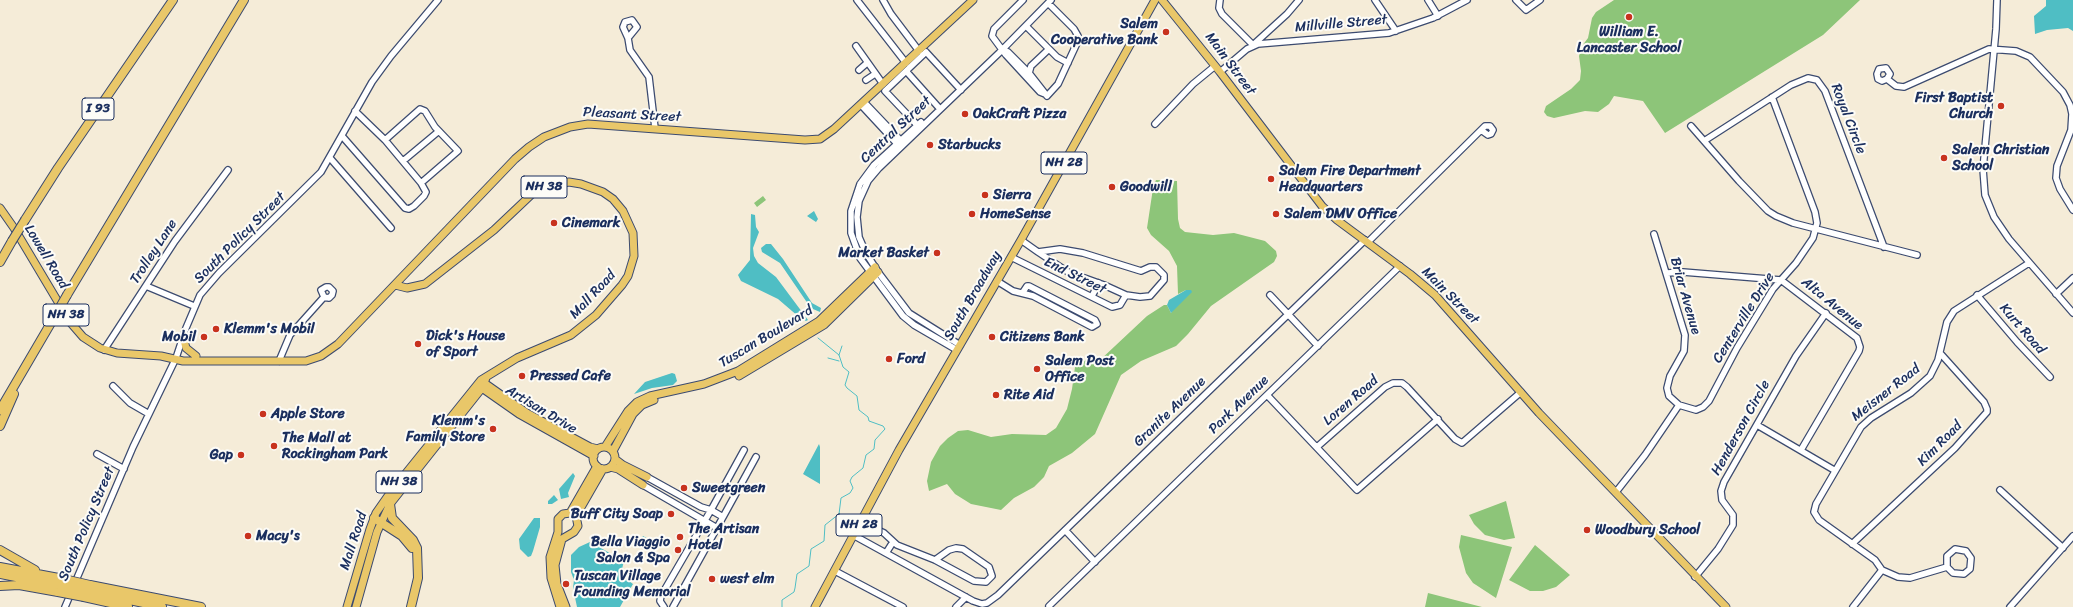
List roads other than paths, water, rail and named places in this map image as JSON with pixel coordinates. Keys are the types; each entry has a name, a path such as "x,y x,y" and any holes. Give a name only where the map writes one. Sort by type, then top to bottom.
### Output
{"highway":[{"name":"I 93","path":"0,262 58,168 174,0"},
{"path":"0,410 67,295 244,0"},
{"path":"0,426 31,356"},
{"path":"390,504 392,518 415,544 419,561 418,578 411,607"},
{"path":"377,520 397,532 408,541 419,561"},
{"path":"0,550 21,564 46,576 61,586"},
{"path":"0,567 46,576"},
{"path":"0,574 162,607"},
{"path":"0,586 61,586 201,607"},
{"path":"87,591 128,607"}],"main road":[{"name":"Pleasant Street","path":"176,358 183,361 306,361 327,352 395,285 515,159 536,142 552,133 579,125 597,124 812,140 829,134 863,103 884,87 906,63 922,51 973,0"},
{"name":"South Broadway","path":"815,607 899,450 1021,240 1155,0"},
{"name":"Main Street","path":"1162,0 1220,72 1322,206 1400,266 1443,304 1520,392 1695,577 1726,607"},
{"name":"Mall Road","path":"347,607 377,520 390,493 482,383 508,362 578,330 596,315 622,285 631,267 634,245 629,222 617,203 603,192 587,185 569,182 547,186 532,194 494,230 424,284 407,288 395,285"},
{"name":"Lowell Road","path":"0,208 14,228 70,322 83,337 104,350 118,353 176,358"},
{"name":"Tuscan Boulevard","path":"599,451 628,412 641,400 656,394 704,384 738,372 819,321 874,272"},
{"name":"Tuscan Boulevard","path":"613,451 630,419 642,405 660,398 713,387 748,372 824,325 874,272"},
{"path":"183,336 186,348 196,356"},
{"name":"Pleasant Street","path":"176,358 196,356 249,356 256,360"},
{"name":"Mall Road","path":"356,607 377,520 482,383"},
{"name":"Artisan Drive","path":"482,383 519,414 599,451 613,451"},
{"path":"599,451 604,467"},
{"path":"613,451 615,459 633,471 647,477"},
{"path":"560,607 553,586 550,565 553,546 558,532 560,516 573,514 604,467 615,459"},
{"path":"604,467 618,469 643,485"},
{"path":"566,607 557,584 556,558 562,540 572,533 578,526 573,514"},
{"path":"558,526 565,533 572,533"}],"street":[{"name":"South Policy Street","path":"65,607 120,478 176,358 194,306 209,282 315,179 330,158 382,67 438,0"},
{"path":"857,0 906,63"},
{"path":"884,0 891,14 922,51 960,88"},
{"path":"1023,0 992,32 994,40 1006,55 1040,92 1046,95"},
{"path":"1220,0 1219,8 1222,14 1253,45"},
{"path":"1220,72 1284,17 1299,0"},
{"path":"1375,0 1396,31"},
{"path":"1428,0 1438,16"},
{"name":"Millville Street","path":"1253,45 1375,35 1396,31 1438,16 1467,0"},
{"path":"1519,1 1526,10 1540,0"},
{"path":"1997,0 1984,155 1984,188 1994,217 2029,264 2073,313"},
{"path":"1046,95 1058,84 1076,43 1077,32 1050,1"},
{"name":"Central Street","path":"958,347 909,313 874,272 859,237 857,217 859,201 873,174 901,144 998,50 1002,49 1026,26 1050,1"},
{"path":"1026,26 1056,57 1068,63"},
{"path":"628,38 630,50 649,77 655,128"},
{"path":"856,46 884,87 919,127"},
{"path":"1002,49 1008,52 1024,68 1044,90 1046,95"},
{"path":"1024,68 1031,66 1049,49"},
{"path":"1887,79 1896,86 1904,87 1978,53 1994,49 2016,51 2030,57 2058,86 2068,100 2072,114 2072,125 2057,166 2056,178 2060,189 2073,210"},
{"path":"884,87 906,71 922,51"},
{"path":"859,70 867,63"},
{"path":"1029,74 1031,66"},
{"path":"1155,124 1193,84 1215,66"},
{"path":"906,71 939,108"},
{"path":"866,80 875,74"},
{"name":"Royal Circle","path":"1704,141 1803,79 1813,78 1820,83 1884,248"},
{"name":"Centerville Drive","path":"1679,405 1696,410 1703,407 1709,401 1773,289 1809,245 1816,229 1817,221 1814,207 1772,97"},
{"path":"863,103 901,144"},
{"path":"385,140 420,109 425,111 439,131 458,151 422,183"},
{"path":"342,136 404,208 409,209 414,206 424,196 426,192 422,183 385,140 356,111"},
{"path":"1691,126 1768,211 1793,223 1884,248 1917,255"},
{"name":"Granite Avenue","path":"966,597 982,604 991,600 1481,130"},
{"path":"403,162 439,131"},
{"path":"330,158 391,228"},
{"name":"Trolley Lane","path":"104,350 175,241 228,170"},
{"name":"Briar Avenue","path":"1654,234 1686,338 1684,351 1670,376 1667,388 1669,396 1679,405"},
{"path":"1021,240 1038,252 1068,272 1099,283 1126,295 1140,297 1150,296 1163,283 1164,275 1156,267 1138,271 1100,257 1083,253 1060,249 1038,252"},
{"name":"End Street","path":"1011,257 1115,307 1120,305 1126,295"},
{"name":"Meisner Road","path":"1882,570 1875,560 1824,524 1814,512 1816,504 1834,470 1861,426 1922,384 1933,370 1940,353 1945,327 1951,314 1977,295 2029,264"},
{"name":"Park Avenue","path":"1049,606 1400,266"},
{"name":"Alta Avenue","path":"1667,273 1683,272 1781,280 1857,338 1860,347 1857,355 1801,450"},
{"path":"2056,294 2073,278"},
{"path":"997,281 1013,291 1023,292 1092,326 1097,325 1095,320 1029,286 1023,292"},
{"path":"1092,296 1099,283"},
{"path":"146,286 194,306"},
{"path":"1270,295 1318,346"},
{"name":"Kurt Road","path":"1977,295 2017,342 2050,377"},
{"path":"279,361 287,339 324,297"},
{"name":"Henderson Circle","path":"1695,577 1718,549 1733,525 1733,516 1722,500 1721,491 1724,482 1796,356 1826,313"},
{"name":"Kim Road","path":"1852,544 1955,448 1987,412 1984,402 1940,353"},
{"name":"Loren Road","path":"1316,448 1385,387 1393,383 1399,382 1407,386 1438,419"},
{"path":"113,386 130,403 149,414"},
{"path":"1267,395 1357,490 1438,419 1456,440 1463,443 1520,392"},
{"path":"1616,492 1679,405"},
{"path":"1757,425 1834,470"},
{"path":"664,607 660,602 661,596 744,450"},
{"path":"97,454 124,470"},
{"path":"674,607 756,457"},
{"path":"114,465 120,478"},
{"path":"647,477 701,507 711,510 723,517"},
{"path":"643,485 717,528"},
{"path":"2000,490 2063,548"},
{"path":"860,522 884,533 893,542 935,560 978,582 988,581 992,576 989,567 963,549 956,548 949,550 935,560"},
{"path":"1065,530 1095,562"},
{"path":"853,535 966,597 956,607"},
{"path":"2010,607 2073,536"},
{"path":"886,553 893,542"},
{"path":"1955,549 1964,550 1971,558 1970,569 1964,574 1953,574 1947,567 1947,556 1955,549"},
{"path":"1853,607 1882,570 1898,577 1906,578 1947,567"},
{"path":"835,571 903,607"}],"water":[{"path":"2046,0 2073,0 2073,31 2068,28 2047,30 2035,34 2034,16 2046,6"},
{"path":"814,211 818,219 816,222 807,216"},
{"path":"751,214 755,215 756,227 759,232 753,248 754,256 758,263 776,277 808,320 806,321 799,317 778,299 741,281 738,275 750,260"},
{"path":"766,244 771,244 783,259 812,303 821,308 820,312 813,309 806,301 780,263 762,252 761,248"},
{"path":"1186,290 1191,290 1192,292 1171,313 1167,305 1169,300"},
{"path":"672,373 675,374 677,381 673,385 652,388 634,394 645,382"},
{"path":"819,444 820,447 820,484 803,474"},
{"path":"573,473 575,476 568,493 569,497 561,499 559,489"},
{"path":"554,495 558,500 552,504 548,504 548,501"},
{"path":"534,518 540,518 540,527 531,556 528,557 520,549 519,539"},
{"path":"643,536 654,542 651,547 640,541"},
{"path":"590,542 624,561 622,569 623,574 626,579 633,584 620,607 577,607 573,588 574,580 571,572 571,555 579,547"}],"waterway":[{"path":"782,607 782,600 794,592 797,574 809,566 811,549 824,541 825,525 839,514 841,498 850,493 853,488 850,481 852,477 863,468 866,455 874,449 875,440 885,429 883,426 869,421 868,417 859,410 857,396 845,385 849,372 843,367 839,355 818,338"},
{"path":"839,355 842,346"},
{"path":"828,358 839,361"}],"place":[{"name":"William E. Lancaster School","path":"1629,17"},
{"name":"Salem Cooperative Bank","path":"1166,32"},
{"name":"First Baptist Church","path":"2001,106"},
{"name":"OakCraft Pizza","path":"965,114"},
{"name":"Starbucks","path":"930,145"},
{"name":"Salem Christian School","path":"1944,158"},
{"name":"Salem Fire Department Headquarters","path":"1271,179"},
{"name":"Goodwill","path":"1112,187"},
{"name":"Sierra","path":"985,195"},
{"name":"HomeSense","path":"972,214"},
{"name":"Salem DMV Office","path":"1276,214"},
{"name":"Cinemark","path":"554,223"},
{"name":"Market Basket","path":"937,253"},
{"name":"Klemm's Mobil","path":"216,329"},
{"name":"Mobil","path":"204,337"},
{"name":"Citizens Bank","path":"992,337"},
{"name":"Dick's House of Sport","path":"418,344"},
{"name":"Ford","path":"889,359"},
{"name":"Salem Post Office","path":"1037,369"},
{"name":"Pressed Cafe","path":"522,376"},
{"name":"Rite Aid","path":"996,395"},
{"name":"Apple Store","path":"263,414"},
{"name":"Klemm's Family Store","path":"493,429"},
{"name":"The Mall at Rockingham Park","path":"274,446"},
{"name":"Gap","path":"241,455"},
{"name":"Sweetgreen","path":"684,488"},
{"name":"Buff City Soap","path":"671,514"},
{"name":"Woodbury School","path":"1587,530"},
{"name":"Macy's","path":"248,536"},
{"name":"The Artisan Hotel","path":"680,537"},
{"name":"Bella Viaggio Salon & Spa","path":"678,550"},
{"name":"west elm","path":"712,579"},
{"name":"Tuscan Village Founding Memorial","path":"566,584"}]}
